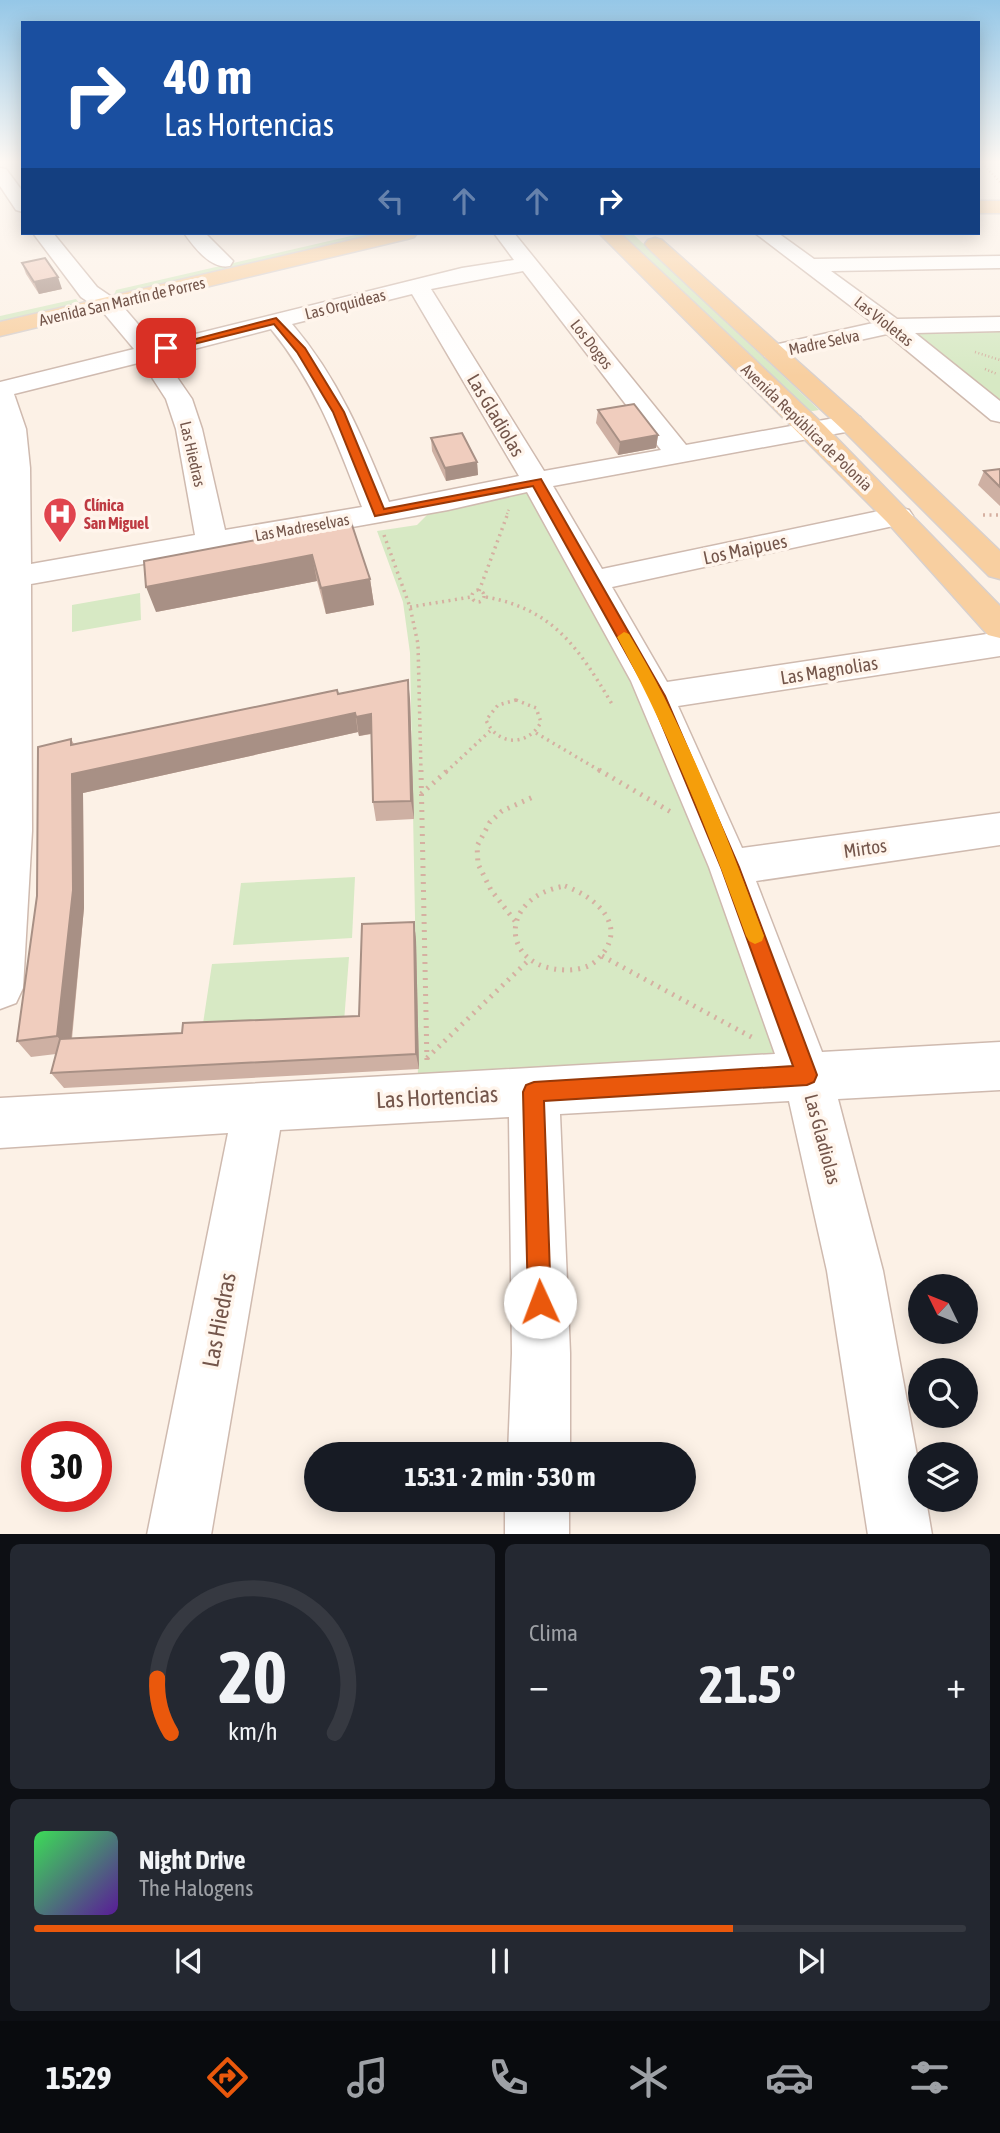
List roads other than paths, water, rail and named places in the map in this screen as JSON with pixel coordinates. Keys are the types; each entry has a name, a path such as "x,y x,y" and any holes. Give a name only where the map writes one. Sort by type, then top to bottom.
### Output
{"main road":[{"name":"Avenida San Martín de Porres","path":"0,329 222,261 336,235"},
{"name":"Avenida San Martín de Porres","path":"0,312 99,298 398,235"},
{"name":"Avenida República de Polonia","path":"610,235 814,431 898,516 1000,627"},
{"name":"Avenida República de Polonia","path":"645,235 851,423 1000,569"}],"street":[{"name":"Las Hiedras","path":"45,235 148,353 179,399 189,429 212,544"},
{"path":"196,235 222,261"},
{"name":"Los Dogos","path":"507,235 680,455"},
{"name":"Las Violetas","path":"768,235 892,326 1000,414"},
{"path":"810,265 1000,262"},
{"name":"Las Orquideas","path":"0,391 276,320 418,286 529,264"},
{"name":"Las Gladiolas","path":"418,286 527,484 593,580 657,696 723,851 807,1075 855,1271 900,1534"},
{"path":"276,320 301,351 339,412 379,513"},
{"name":"Madre Selva","path":"774,352 892,326 1000,324"},
{"path":"0,391 13,429 8,470 5,856 0,988"},
{"name":"Las Madreselvas","path":"7,577 212,544 851,423"},
{"name":"Los Maipues","path":"593,580 898,516"},
{"name":"Las Magnolias","path":"657,696 1000,644"},
{"name":"Mirtos","path":"723,851 1000,829"},
{"name":"Las Hortencias","path":"0,1123 260,1106 1000,1066"},
{"path":"534,1092 541,1353 538,1442"},
{"name":"Las Hiedras","path":"178,1534 260,1106"},
{"path":"537,1512 537,1534"}],"place":[{"name":"Clínica San Miguel","path":"60,544"}]}
